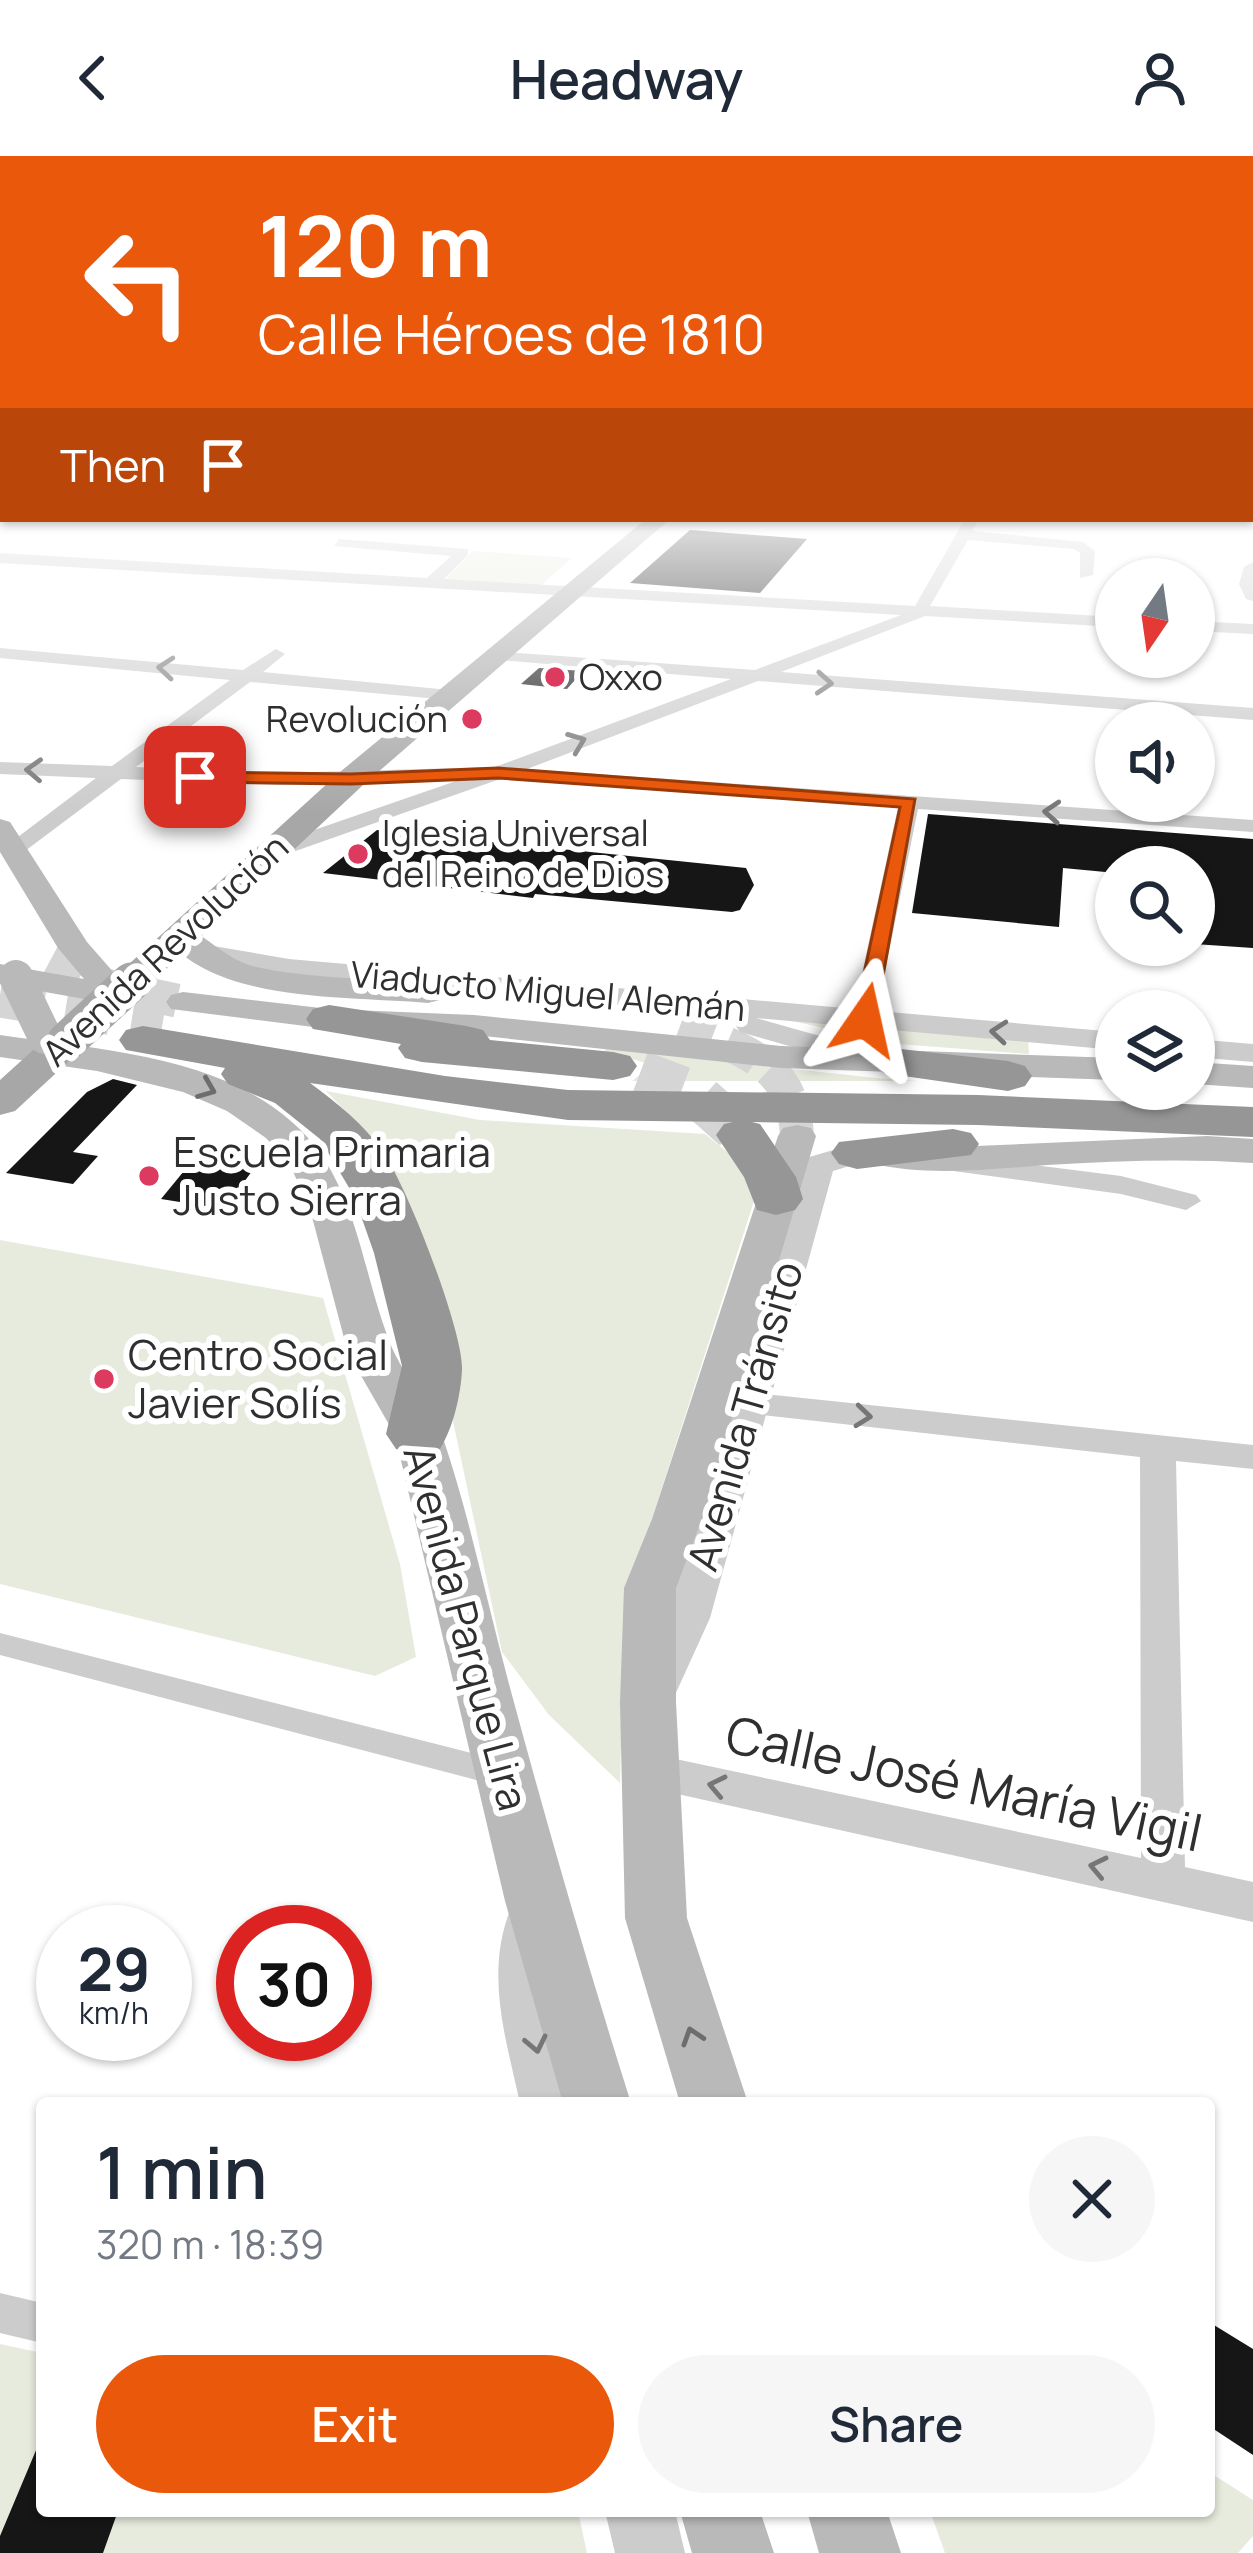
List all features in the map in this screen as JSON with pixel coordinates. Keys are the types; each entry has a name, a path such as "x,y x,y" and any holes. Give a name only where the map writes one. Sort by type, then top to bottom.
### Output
{"highway":[{"path":"171,1027 626,1070 329,1019"},
{"path":"171,1027 309,1103 338,1128 362,1159 402,1253 432,1366 418,1434"},
{"name":"Viaducto Miguel Alemán","path":"171,1027 547,1085 1233,1099"},
{"path":"886,1062 1095,1083"},
{"path":"882,1155 1233,1099"},
{"path":"742,1136 770,1178 776,1199"}],"main road":[{"name":"Avenida Revolución","path":"0,1102 116,984 188,943 270,853 576,589"},
{"path":"4,848 51,959"},
{"path":"4,848 74,948 116,984"},
{"path":"188,943 217,966 268,979 676,1015"},
{"path":"6,968 116,984"},
{"path":"6,968 55,1044"},
{"name":"Viaducto Miguel Alemán","path":"171,1027 329,1019 474,1025 781,1057 1095,1068"},
{"path":"0,1046 55,1044"},
{"name":"Avenida Parque Lira","path":"55,1044 183,1079 247,1107 286,1134 322,1188 379,1372 418,1434 536,1901 595,2097"},
{"path":"712,2097 656,1918 648,1702 650,1588 698,1455 797,1136"},
{"path":"882,1155 961,1159 1163,1145 1253,1150"},
{"path":"722,2517 733,2553"},
{"path":"849,2517 860,2553"}],"street":[{"path":"535,589 1095,621"},
{"path":"270,853 498,773 918,614 932,589"},
{"path":"1215,627 1253,629"},
{"path":"0,653 450,695"},
{"path":"4,848 276,655"},
{"path":"498,655 1253,714"},
{"path":"0,768 351,779 498,773 1253,826"},
{"path":"865,1020 909,802"},
{"path":"676,1015 886,1062"},
{"name":"Viaducto Miguel Alemán","path":"676,1015 865,1020 1095,1039"},
{"path":"1215,1050 1253,1053"},
{"path":"882,1155 1121,1185 1186,1201"},
{"name":"Avenida Tránsito","path":"648,1702 688,1618 818,1165 836,1156 882,1155"},
{"path":"746,1404 1253,1456"},
{"path":"1158,1445 1162,1881"},
{"path":"0,1644 504,1774"},
{"name":"Calle José María Vigil","path":"652,1772 1253,1902"},
{"path":"536,1901 523,1986 548,2097"},
{"path":"0,2313 36,2322"},
{"path":"641,2517 650,2553"}],"shaded area":[{"path":"783,1019 1028,1040 1029,1054 898,1044"},
{"path":"604,1051 917,1081 632,1081 653,1065"},
{"path":"326,1091 480,1120 705,1134 737,1160 755,1198 625,1603 620,1783 549,1715 502,1652 408,1209 350,1116"},
{"path":"0,1240 323,1298 400,1564 416,1657 375,1676 0,1584"},
{"path":"0,2344 36,2352 36,2517 579,2517 587,2553 0,2553"},
{"path":"1215,2476 1253,2500 1253,2536 1238,2553 945,2553 932,2517 1215,2517"}],"building":[{"path":"706,589 764,589 760,593"},
{"name":"Oxxo","path":"539,668 583,671 567,689 521,684"},
{"path":"928,814 1253,839 1253,948 1215,945 1215,846 1095,846 1095,871 1063,868 1059,927 912,913"},
{"path":"377,830 746,868 754,885 740,910 732,912 535,894 533,898 323,873"},
{"path":"113,1079 137,1085 73,1152 98,1156 73,1184 6,1173 87,1092"},
{"path":"202,1149 253,1157 249,1161 258,1163 224,1209 161,1199"},
{"path":"1215,2326 1253,2349 1253,2455 1215,2430"},
{"path":"36,2450 36,2517 116,2517 103,2553 0,2553 0,2536"}],"tunnel":[{"path":"51,959 98,984 183,1002"},
{"path":"0,995 163,1021"},
{"path":"680,1026 743,1051 774,1074 794,1111 797,1136"},
{"path":"640,1073 696,1094 742,1135"}],"place":[{"name":"Oxxo","path":"555,677"},
{"name":"Revolución","path":"472,719"},
{"name":"Iglesia Universal del Reino de Dios","path":"358,854"},
{"name":"Escuela Primaria Justo Sierra","path":"149,1176"},
{"name":"Centro Social Javier Solís","path":"104,1379"}],"route":[{"path":"195,777 351,779 498,773 909,802 865,1020"}]}
